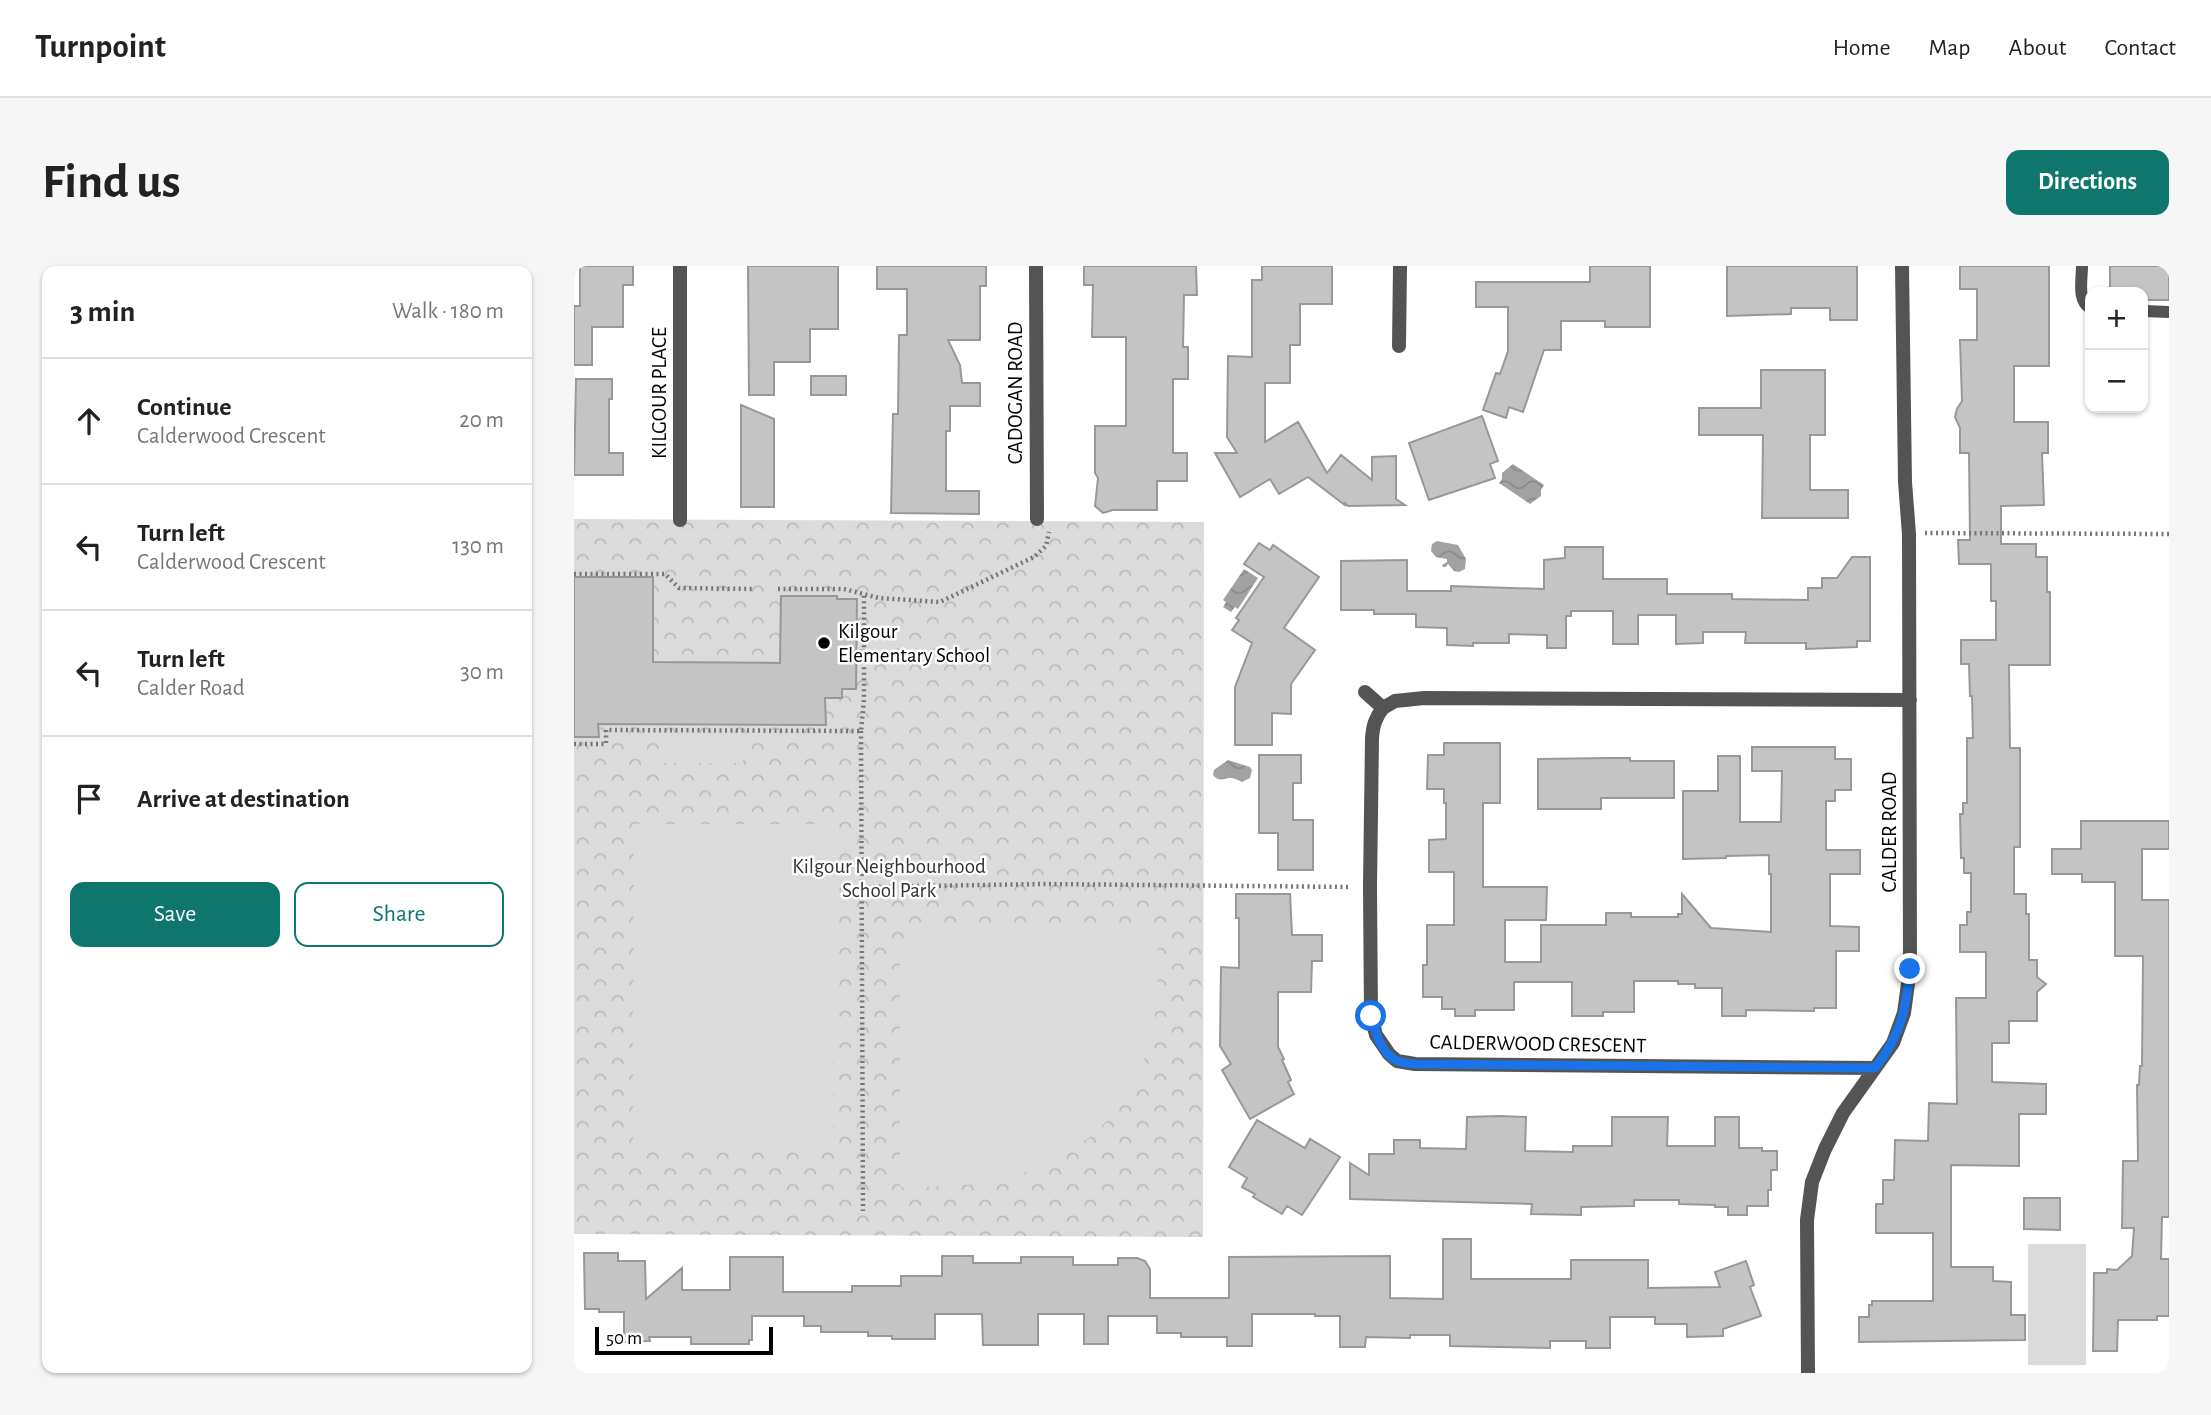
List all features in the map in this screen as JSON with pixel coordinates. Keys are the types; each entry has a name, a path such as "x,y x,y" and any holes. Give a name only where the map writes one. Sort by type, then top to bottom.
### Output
{"street":[{"name":"KILGOUR PLACE","path":"680,266 680,520"},
{"name":"CADOGAN ROAD","path":"1036,266 1043,523"},
{"path":"1399,346 1400,266"},
{"name":"CALDER ROAD","path":"1808,1373 1809,1194 1820,1159 1843,1114 1893,1043 1900,1024 1910,969 1909,534 1905,482 1902,266"},
{"path":"1365,692 1383,708 1395,701 1424,698 1910,701"},
{"name":"CALDERWOOD CRESCENT","path":"1383,708 1377,716 1372,738 1371,1016 1382,1046 1397,1061 1415,1064 1875,1068"}],"lane":[{"path":"2081,266 2082,300 2085,303"},
{"path":"2148,311 2169,312"}],"path":[{"path":"778,589 844,589 879,598 933,603 943,601 1034,558 1047,543 1043,523"},
{"path":"1909,534 2169,534"},
{"path":"574,574 665,574 679,588 754,589"},
{"path":"863,1211 861,731 864,699 864,594"},
{"path":"574,744 606,744 606,730 861,731"},
{"path":"862,887 1043,884 1370,887"}],"green space":[{"name":"Kilgour Neighbourhood School Park","path":"574,519 1204,522 1203,1237 574,1234"},
{"path":"661,733 743,733 743,763 661,763"},
{"path":"634,824 834,824 833,1148 633,1147"},
{"path":"1158,927 1156,1002 1149,1045 1139,1072 1110,1118 1069,1152 1046,1165 1020,1174 969,1184 900,1187 900,944 917,928"},
{"path":"2028,1244 2086,1244 2086,1365 2028,1365"}],"water":[{"path":"1513,464 1544,485 1541,496 1530,504 1499,483 1502,473"},
{"path":"1437,541 1458,545 1466,559 1465,569 1459,572 1454,571 1448,564 1443,567 1447,559 1436,557 1431,551 1432,544"},
{"path":"1244,569 1258,578 1238,609 1235,607 1231,612 1223,607 1226,602 1223,600"},
{"path":"1228,760 1250,767 1250,778 1242,782 1232,778 1215,777 1214,770"}],"building":[{"path":"580,266 633,266 633,285 623,285 623,327 592,327 592,365 574,365 574,306 580,306"},
{"path":"748,266 838,266 838,329 810,329 810,362 774,362 774,395 749,395"},
{"path":"877,266 986,266 986,286 980,286 980,340 948,340 960,365 962,383 980,383 980,406 950,406 950,431 946,431 946,491 979,491 979,514 891,513 893,414 898,414 899,335 907,335 907,289 877,289"},
{"path":"1084,266 1196,266 1197,295 1184,295 1183,347 1188,347 1188,379 1173,379 1173,453 1187,453 1187,481 1157,481 1157,510 1113,510 1103,513 1095,506 1098,478 1095,473 1095,426 1126,426 1126,337 1092,337 1093,285 1084,285"},
{"path":"1262,266 1332,266 1332,304 1300,304 1300,345 1290,345 1290,383 1265,383 1265,442 1298,422 1327,473 1341,455 1372,480 1372,457 1396,456 1396,499 1405,505 1348,506 1344,502 1346,506 1308,477 1279,494 1270,479 1240,497 1215,453 1237,453 1227,437 1228,356 1252,357 1252,280 1262,280"},
{"path":"1590,266 1650,266 1650,327 1605,327 1605,321 1561,321 1561,350 1544,350 1523,412 1509,407 1506,418 1483,410 1496,373 1500,374 1508,351 1508,307 1476,307 1476,282 1590,282"},
{"path":"1727,266 1857,266 1857,320 1830,320 1830,308 1791,308 1791,314 1727,316"},
{"path":"1960,266 2049,266 2049,366 2014,366 2014,422 2048,422 2048,453 2042,453 2044,505 2001,506 2001,544 2036,544 2036,557 2047,557 2050,665 2009,665 2010,748 2020,748 2020,847 2014,847 2014,894 2026,894 2029,960 2037,960 2037,977 2046,984 2037,992 2037,1021 2009,1021 2009,1043 1992,1043 1992,1082 2046,1084 2046,1114 2019,1114 2019,1166 1951,1165 1951,1267 1993,1267 1993,1281 2011,1282 2011,1315 2025,1315 2025,1340 1859,1342 1859,1317 1869,1317 1869,1305 1872,1305 1872,1301 1933,1301 1933,1233 1876,1233 1876,1204 1883,1204 1883,1180 1894,1180 1895,1140 1928,1141 1929,1103 1957,1104 1956,998 1986,998 1986,952 1960,952 1960,925 1967,925 1967,912 1971,912 1971,873 1964,873 1964,858 1961,858 1960,814 1963,814 1963,803 1967,803 1967,738 1973,738 1969,664 1961,664 1961,640 1996,640 1996,601 1991,601 1991,564 1959,564 1958,540 1970,540 1969,453 1960,453 1960,428 1955,417 1962,401 1960,340 1977,340 1977,289 1960,289"},
{"path":"2110,266 2169,266 2169,300 2148,300 2148,287 2110,287"},
{"path":"1761,370 1825,370 1825,435 1810,435 1810,490 1848,490 1848,518 1762,518 1763,435 1699,435 1699,408 1761,408"},
{"path":"811,376 846,376 846,395 811,395"},
{"path":"576,379 612,379 612,399 609,399 609,453 623,453 623,475 574,475"},
{"path":"741,405 774,419 774,507 741,507"},
{"path":"1482,416 1498,461 1490,464 1495,478 1429,500 1409,443"},
{"path":"1259,543 1270,550 1273,545 1319,577 1284,628 1315,650 1291,684 1291,714 1272,713 1272,745 1235,745 1235,687 1252,643 1232,630 1239,620 1236,618 1264,577 1244,564"},
{"path":"1565,547 1603,547 1603,579 1667,579 1667,594 1732,594 1732,599 1808,600 1808,588 1822,588 1822,578 1837,578 1852,557 1870,557 1870,641 1857,641 1857,647 1806,649 1806,643 1745,643 1746,632 1703,632 1703,643 1676,644 1676,615 1638,615 1638,644 1613,644 1613,611 1571,611 1571,616 1566,616 1566,648 1547,648 1547,635 1509,634 1509,643 1447,645 1447,628 1416,627 1416,614 1374,614 1374,610 1341,610 1341,561 1407,560 1407,591 1451,591 1451,586 1544,589 1544,560 1565,558"},
{"path":"574,577 653,577 653,662 780,663 781,596 837,596 837,599 857,599 856,689 842,689 842,698 825,698 826,725 598,724 599,737 574,737"},
{"path":"1444,743 1500,743 1500,803 1483,803 1483,887 1547,887 1546,920 1505,920 1505,962 1541,962 1541,925 1606,925 1606,913 1631,913 1631,917 1678,917 1678,914 1682,914 1682,894 1711,928 1771,932 1769,855 1683,859 1683,791 1718,791 1718,756 1740,756 1740,822 1781,822 1782,771 1752,771 1752,747 1835,747 1835,759 1851,759 1851,790 1835,790 1835,801 1826,801 1826,850 1860,850 1860,874 1830,874 1830,926 1859,927 1859,951 1836,951 1836,1008 1814,1008 1814,1011 1746,1010 1746,1016 1722,1016 1722,988 1695,988 1695,984 1678,984 1678,981 1634,981 1634,1012 1603,1012 1603,1016 1572,1016 1572,982 1514,982 1514,1010 1475,1010 1475,1016 1455,1016 1455,1009 1442,1009 1442,997 1423,997 1423,965 1427,965 1427,925 1454,925 1454,872 1429,872 1429,840 1446,839 1446,803 1444,789 1427,789 1428,755 1444,755"},
{"path":"1259,755 1301,755 1301,783 1293,783 1293,820 1313,820 1313,870 1278,870 1278,833 1259,833"},
{"path":"1630,758 1630,761 1674,761 1674,798 1601,798 1601,809 1538,809 1538,759"},
{"path":"2081,821 2169,821 2169,849 2142,849 2142,900 2169,900 2169,1217 2162,1217 2161,1259 2169,1259 2169,1316 2157,1316 2157,1320 2118,1320 2117,1351 2093,1351 2094,1273 2107,1273 2107,1269 2117,1270 2132,1256 2134,1228 2122,1228 2123,1161 2138,1161 2137,1085 2142,1066 2143,956 2115,956 2115,882 2082,882 2082,874 2052,874 2052,849 2081,849"},
{"path":"1236,894 1290,894 1292,935 1322,935 1322,961 1312,961 1311,992 1278,992 1278,1047 1294,1094 1250,1119 1222,1070 1231,1064 1220,1046 1221,967 1239,968"},
{"path":"1467,1117 1526,1117 1525,1151 1573,1152 1573,1146 1612,1146 1612,1117 1668,1117 1667,1146 1715,1146 1715,1117 1739,1117 1739,1148 1777,1151 1777,1170 1771,1170 1768,1206 1747,1206 1747,1215 1728,1215 1728,1207 1679,1204 1679,1200 1634,1200 1634,1206 1581,1207 1581,1215 1531,1214 1532,1204 1350,1199 1350,1163 1369,1175 1369,1154 1394,1154 1394,1140 1420,1140 1420,1148 1466,1149"},
{"path":"1257,1120 1305,1148 1310,1139 1340,1157 1302,1215 1287,1206 1282,1214 1253,1197 1255,1194 1242,1187 1247,1178 1229,1167"},
{"path":"2024,1198 2060,1198 2060,1230 2024,1229"},
{"path":"1443,1239 1471,1239 1471,1279 1571,1279 1571,1260 1648,1260 1648,1288 1720,1287 1715,1272 1746,1261 1754,1285 1750,1287 1761,1316 1723,1329 1723,1336 1687,1337 1687,1324 1655,1324 1655,1317 1610,1317 1610,1348 1586,1348 1586,1341 1550,1341 1550,1348 1450,1346 1450,1335 1366,1337 1365,1347 1340,1347 1340,1316 1315,1314 1252,1314 1252,1346 1227,1346 1227,1337 1181,1337 1181,1333 1157,1333 1157,1316 1108,1316 1108,1344 1084,1344 1084,1314 1038,1314 1038,1345 983,1345 982,1314 935,1314 935,1339 892,1339 892,1336 868,1336 868,1332 821,1332 821,1326 804,1326 804,1316 752,1316 752,1340 749,1340 749,1344 691,1344 691,1337 649,1337 650,1341 624,1342 624,1312 585,1309 584,1253 618,1253 618,1261 645,1261 646,1299 682,1268 682,1290 730,1290 730,1257 783,1257 783,1292 852,1292 852,1286 901,1286 901,1276 942,1276 942,1256 973,1256 973,1263 1021,1263 1021,1257 1073,1257 1073,1265 1118,1265 1118,1258 1137,1258 1145,1261 1150,1269 1150,1298 1229,1298 1229,1257 1390,1256 1390,1298 1443,1299"}],"place":[{"name":"Kilgour Elementary School","path":"824,643"}],"route":[{"path":"1371,1016 1376,1035 1389,1054 1397,1061 1415,1064 1875,1068 1893,1043 1904,1013 1910,969"}]}
